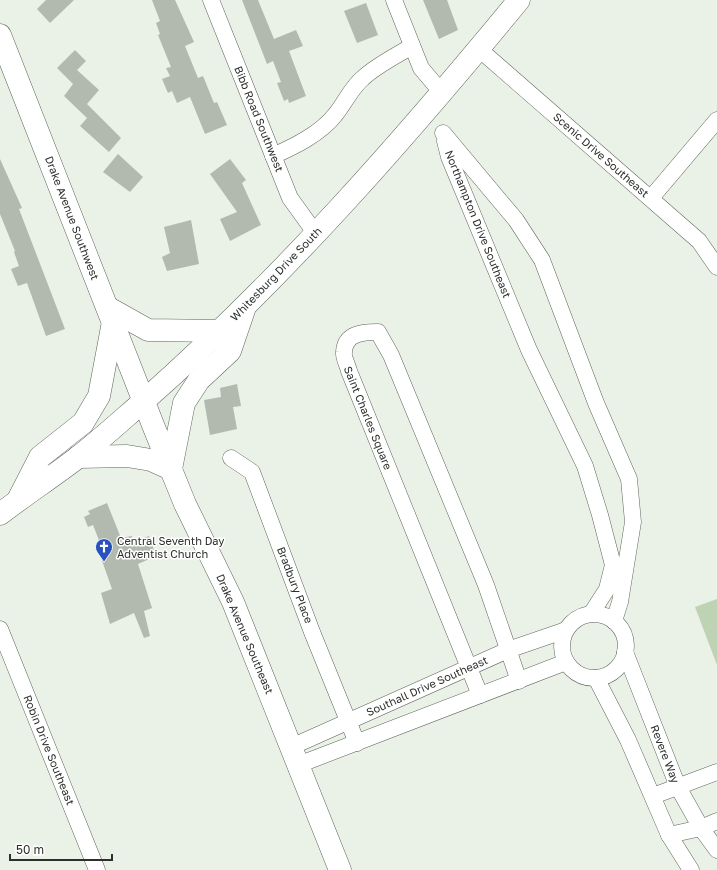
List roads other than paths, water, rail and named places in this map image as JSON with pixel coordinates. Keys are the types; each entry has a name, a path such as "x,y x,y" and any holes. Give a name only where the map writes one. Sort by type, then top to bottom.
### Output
{"main road":[{"name":"Whitesburg Drive South","path":"0,514 78,457 143,401 246,307 316,234 442,93 519,0"},
{"name":"Drake Avenue Southwest","path":"0,35 143,401"},
{"path":"78,457 127,456 151,460 171,469 184,403 199,380 230,351 246,307"},
{"path":"18,500 40,457 83,423 98,396 110,315 148,330 219,331"},
{"name":"Drake Avenue Southeast","path":"143,401 185,504 233,602 340,870"}],"street":[{"name":"Bibb Road Southwest","path":"211,0 290,198 316,234"},
{"path":"394,0 421,68 442,93"},
{"path":"273,156 318,131 334,116 352,90 363,78 412,46"},
{"name":"Scenic Drive Southeast","path":"479,49 699,241 717,267"},
{"path":"651,198 717,120"},
{"name":"Northampton Drive Southeast","path":"592,614 607,589 613,565 585,466 529,350 450,157 443,133 516,220 542,260 596,403 629,479 633,522 620,602 614,621"},
{"name":"Saint Charles Square","path":"480,695 343,353 349,339 362,332 378,332 391,355 486,585 519,680"},
{"name":"Bradbury Place","path":"231,458 252,472 312,632 357,743"},
{"path":"614,621 598,614 578,617 566,630 562,640 562,652 566,662 575,671 584,676 596,678 614,671 622,662 625,652"},
{"name":"Revere Way","path":"614,621 622,629 626,640 625,652 678,787 701,828 717,850"},
{"name":"Robin Drive Southeast","path":"0,629 98,870"},
{"name":"Southall Drive Southeast","path":"295,756 348,721 508,650 566,630"},
{"path":"295,756 357,743 566,662"},
{"path":"596,678 628,740 669,835 691,870"},
{"path":"653,796 717,772"},
{"path":"669,835 701,828 717,821"}],"place":[{"name":"Central Seventh Day Adventist Church","path":"104,562"}]}
